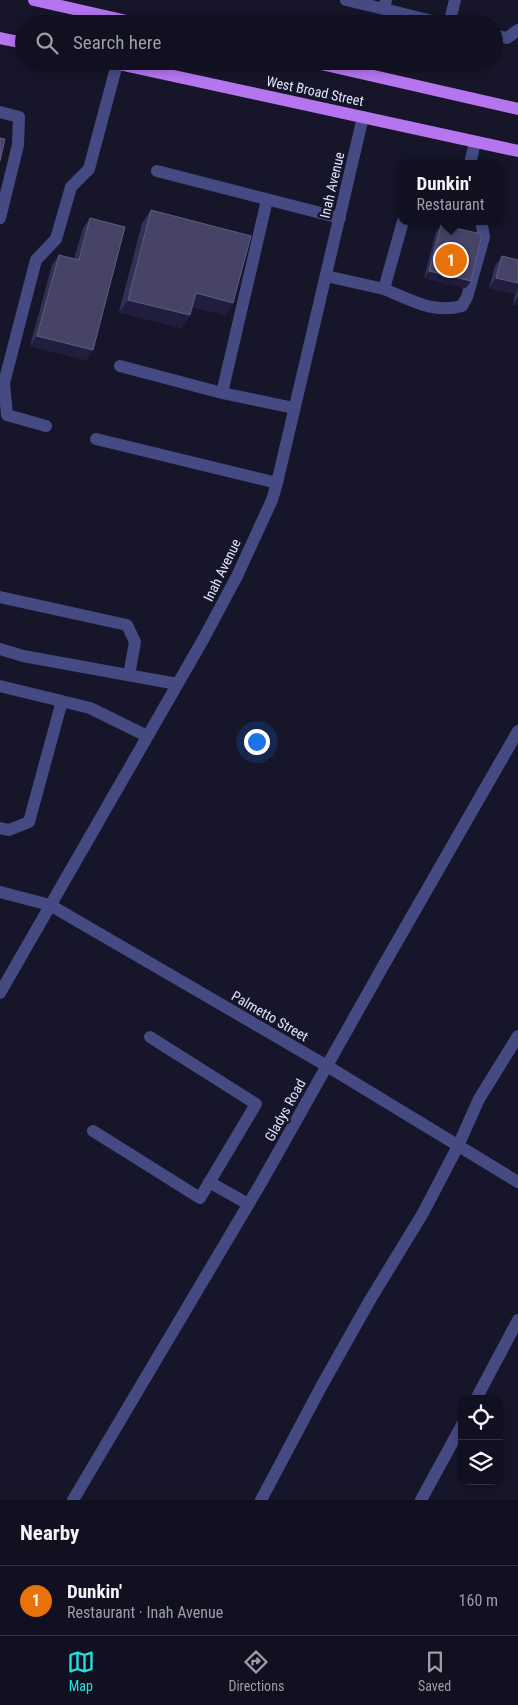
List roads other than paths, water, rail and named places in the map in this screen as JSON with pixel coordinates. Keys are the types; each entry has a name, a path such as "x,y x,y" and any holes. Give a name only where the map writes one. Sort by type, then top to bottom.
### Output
{"main road":[{"path":"34,0 100,15"},
{"path":"0,38 15,41"},
{"name":"West Broad Street","path":"148,70 518,152"},
{"name":"West Broad Street","path":"347,70 518,109"}],"street":[{"path":"346,0 385,5 416,15"},
{"path":"452,15 455,0"},
{"path":"503,37 508,38 518,28"},
{"path":"46,426 7,415 4,383 36,260 56,239 71,187 89,168 109,70"},
{"path":"0,112 19,117 18,145 0,218"},
{"name":"Inah Avenue","path":"0,993 237,576 272,500 340,218 362,117"},
{"path":"471,160 475,142"},
{"path":"157,171 340,218"},
{"path":"222,392 267,200"},
{"path":"384,289 402,225"},
{"path":"326,276 384,289 430,307 450,309 462,306 467,297 484,237 482,225"},
{"path":"120,366 294,408"},
{"path":"96,439 277,483"},
{"path":"0,597 126,625 135,642 129,675"},
{"path":"0,649 23,656 177,684"},
{"path":"0,686 90,708 147,736"},
{"path":"0,828 9,830 29,822 62,701"},
{"name":"Gladys Road","path":"73,1500 248,1204 518,731"},
{"name":"Palmetto Street","path":"0,892 50,905 326,1066 518,1182"},
{"path":"261,1500 325,1379 423,1213 458,1146 478,1099 518,1036"},
{"path":"93,1131 200,1198 256,1104 150,1037"},
{"path":"209,1182 248,1204"},
{"path":"478,1395 518,1320"},
{"path":"422,1500 458,1432"}],"place":[{"name":"Dunkin'","path":"451,260"}]}
